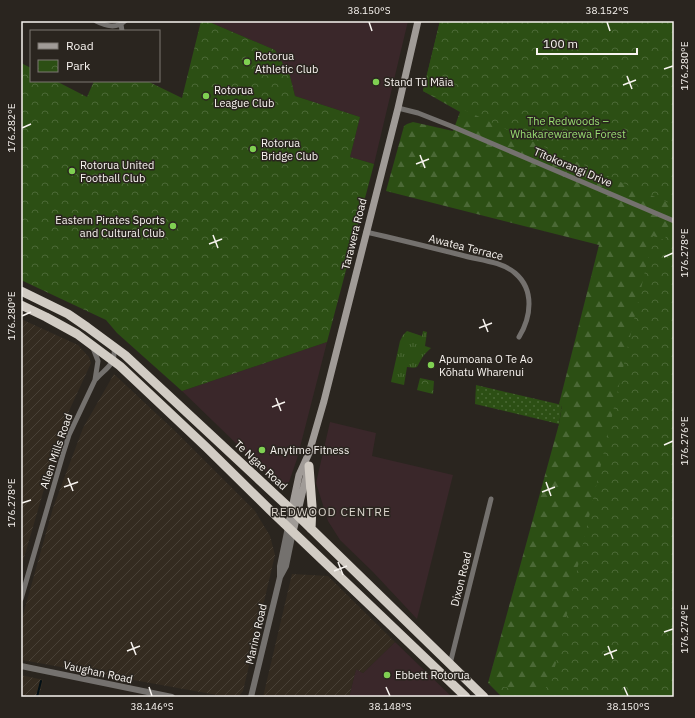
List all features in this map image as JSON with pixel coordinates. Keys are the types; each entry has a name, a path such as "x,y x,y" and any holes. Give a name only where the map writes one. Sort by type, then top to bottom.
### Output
{"highway":[{"name":"Te Ngae Road","path":"21,291 68,314 114,346 137,365 311,529 484,697"},
{"path":"21,305 77,334 114,364 206,447 466,697"},
{"path":"309,466 312,506 311,529"}],"main road":[{"name":"Tarawera Road","path":"294,513 299,475 309,452 324,401 398,108 418,21"},
{"name":"Tarawera Road","path":"294,513 309,466 309,452"},
{"path":"291,529 294,513"}],"street":[{"path":"96,21 110,26 123,23"},
{"name":"Tītokorangi Drive","path":"398,108 418,113 674,221"},
{"name":"Awatea Terrace","path":"366,232 493,263 510,269 523,282 529,299 529,310 526,324 519,337"},
{"name":"Allen Mills Road","path":"21,599 69,435 95,380 98,361 95,351 90,343"},
{"path":"114,346 114,364"},
{"name":"Allen Mills Road","path":"95,380 114,364"},
{"name":"Dixon Road","path":"450,664 491,499"},
{"name":"Marino Road","path":"251,697 280,576 286,566 291,529"},
{"name":"Vaughan Road","path":"21,666 172,697"}],"shaded area":[{"path":"207,21 408,21 374,164 350,157 360,117 295,96 290,76 275,50"},
{"path":"21,319 78,345 89,357 91,363 63,424 21,568"},
{"path":"327,342 297,459 289,482 283,486 279,485 182,391"},
{"path":"114,374 175,431 255,511 270,536 275,555 243,691 239,696 228,697 22,660 21,658 21,622 53,508 83,428"},
{"name":"REDWOOD CENTRE","path":"330,422 376,433 372,456 453,475 417,619 373,572 340,540 328,521 316,483"},
{"path":"292,574 328,576 395,642 363,673 356,669 349,697 263,697"},
{"path":"395,642 452,697 349,697 356,669 363,673"},
{"path":"21,675 43,680 39,697 21,697"}],"green space":[{"path":"201,21 207,21 275,50 290,76 295,96 360,117 350,157 374,164 327,342 182,391 117,333 106,320 21,280 21,63 30,68 30,82 58,82 87,97 94,82 149,82 182,98"},
{"name":"The Redwoods – Whakarewarewa Forest","path":"440,21 674,21 674,671 547,697 530,697 488,683 559,424 562,406 559,404 599,245 386,191 404,126 413,122 453,131 460,112 423,91"},
{"path":"440,21 674,21 674,205 627,185 423,91"},
{"path":"666,235 674,239 674,697 502,697 488,683 540,695 552,680 653,236 665,240"},
{"path":"407,331 422,336 423,331 427,332 425,346 431,348 424,355 417,367 407,367 404,385 391,382 400,341"},
{"path":"420,378 434,381 433,394 417,390"},
{"path":"476,385 562,405 559,424 475,404"}],"waterway":[{"path":"37,697 41,681"}],"place":[{"name":"Rotorua Athletic Club","path":"247,62"},
{"name":"Stand Tū Māia","path":"376,82"},
{"name":"Rotorua League Club","path":"206,96"},
{"name":"Rotorua Bridge Club","path":"253,149"},
{"name":"Rotorua United Football Club","path":"72,171"},
{"name":"Eastern Pirates Sports and Cultural Club","path":"173,226"},
{"name":"Apumoana O Te Ao Kōhatu Wharenui","path":"431,365"},
{"name":"Anytime Fitness","path":"262,450"},
{"name":"Ebbett Rotorua","path":"387,675"}],"district":[{"name":"REDWOOD CENTRE","path":"331,511"}]}
